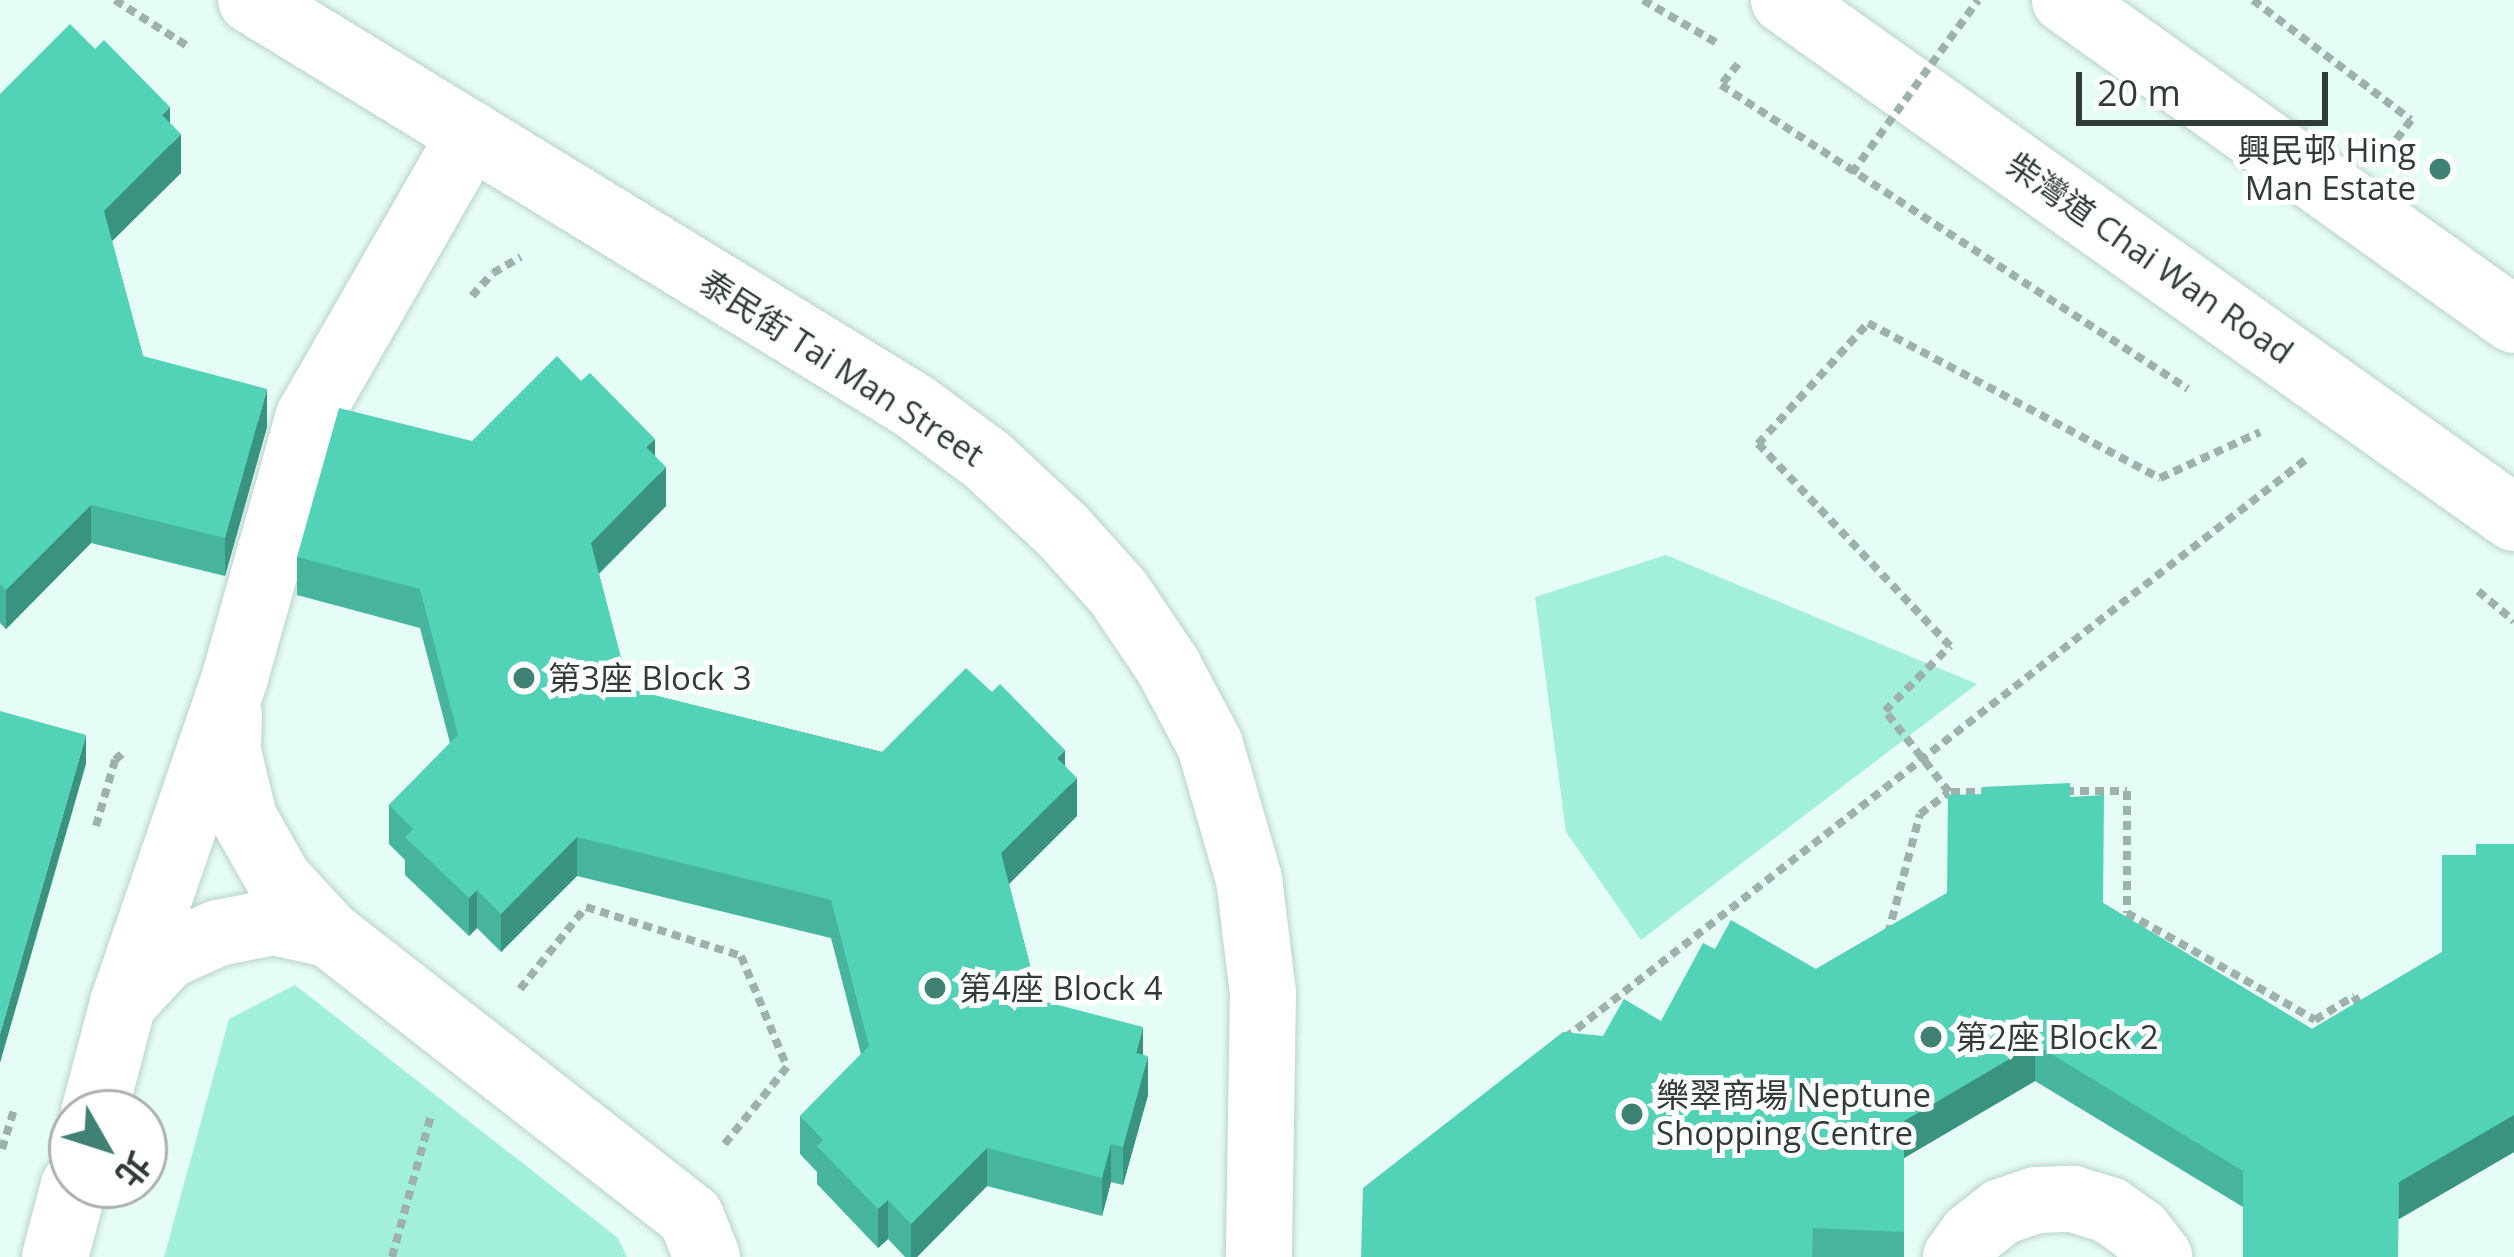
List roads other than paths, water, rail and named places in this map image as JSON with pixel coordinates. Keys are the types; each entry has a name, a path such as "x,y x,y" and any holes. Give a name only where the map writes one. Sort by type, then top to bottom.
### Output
{"street":[{"name":"泰民街 Tai Man Street","path":"251,0 914,406 988,461 1064,531 1118,592 1168,666 1210,745 1249,879 1263,993 1259,1257"},
{"name":"柴灣道 Chai Wan Road","path":"1784,0 2514,518"},
{"path":"2065,0 2514,320"},
{"path":"100,1089 123,1003 230,691 309,416 471,134"},
{"path":"230,691 228,752 244,818 279,880 329,934 691,1217 707,1257"},
{"path":"123,1003 166,956 218,933 273,922 329,934"},
{"path":"1956,1257 1972,1235 2001,1212 2036,1200 2073,1199 2109,1210 2139,1231 2158,1257"},
{"path":"55,1257 68,1209"}],"place":[{"name":"興民邨 Hing Man Estate","path":"2440,169"},
{"name":"第3座 Block 3","path":"524,678"},
{"name":"第4座 Block 4","path":"935,988"},
{"name":"第2座 Block 2","path":"1931,1037"},
{"name":"樂翠商場 Neptune Shopping Centre","path":"1632,1114"}]}
